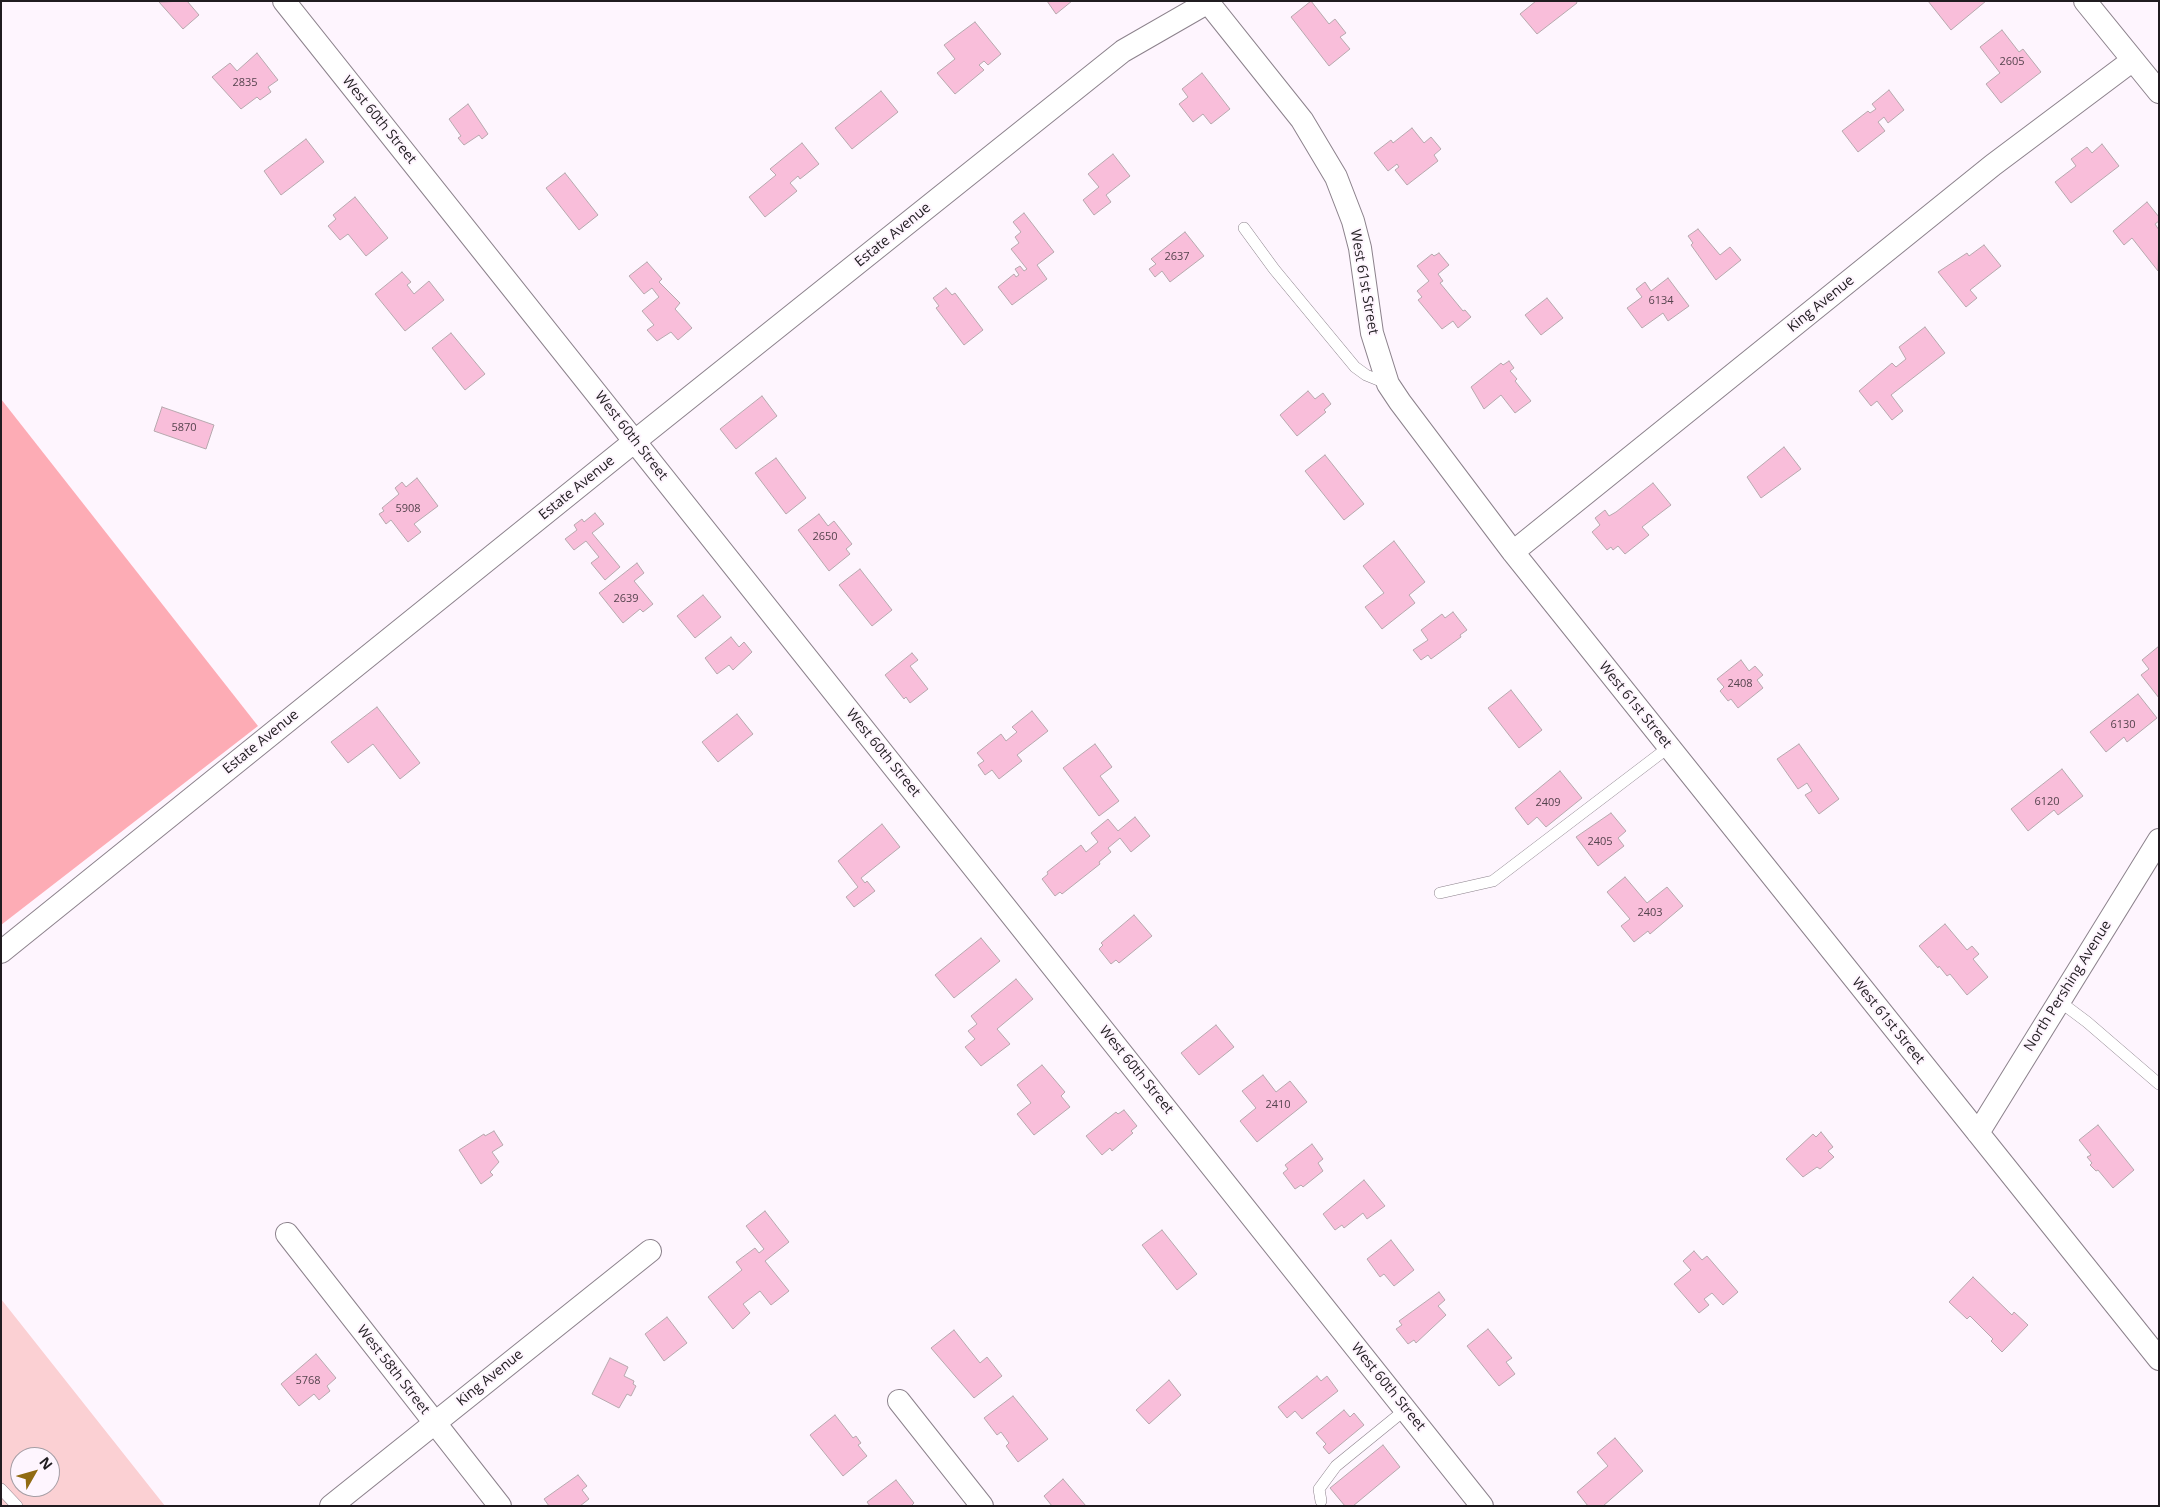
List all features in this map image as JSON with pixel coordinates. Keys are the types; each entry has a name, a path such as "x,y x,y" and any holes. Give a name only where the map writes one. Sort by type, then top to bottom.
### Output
{"street":[{"name":"West 60th Street","path":"284,1 1482,1506"},
{"path":"2086,1 2159,92"},
{"name":"Estate Avenue","path":"1,952 635,440 1123,51 1208,2"},
{"name":"West 61st Street","path":"1208,2 1302,120 1336,177 1358,240 1370,326 1388,384 1432,447 1513,552 2159,1359"},
{"name":"King Avenue","path":"1513,552 1993,165 2133,60"},
{"name":"North Pershing Avenue","path":"1978,1133 2159,840"},
{"name":"West 58th Street","path":"287,1234 500,1506"},
{"name":"King Avenue","path":"331,1506 650,1251"},
{"path":"899,1400 982,1506"}],"lane":[{"path":"1244,228 1274,269 1355,367 1366,375 1388,384"},
{"path":"1440,893 1493,881 1669,747"},
{"path":"2059,1001 2094,1028 2159,1084"},
{"path":"1321,1501 1319,1490 1336,1466 1406,1409"},
{"path":"1,1489 17,1506"}],"shaded area":[{"path":"1,399 258,726 1,925"},
{"path":"1,1299 165,1506 1,1506"}],"building":[{"path":"187,1 199,15 183,29 159,2"},
{"path":"1047,1 1072,1 1056,14"},
{"path":"1311,1 1329,24 1335,19 1346,33 1340,37 1350,49 1329,66 1291,17"},
{"path":"1536,1 1576,1 1577,3 1537,34 1520,14"},
{"path":"1928,1 1986,1 1951,30"},
{"path":"975,22 1001,54 988,65 984,61 979,65 984,70 955,94 937,73 955,59 944,45"},
{"path":"2002,30 2019,52 2023,49 2041,72 2001,103 1986,84 2000,73 1980,47"},
{"path":"257,53 278,80 268,87 271,92 260,100 257,97 241,109 212,77 230,63 237,71"},
{"path":"1202,73 1230,109 1211,124 1203,114 1193,122 1179,104 1188,97 1182,89"},
{"path":"1889,90 1904,110 1888,123 1884,117 1878,122 1885,131 1858,152 1842,131 1868,111 1870,113 1876,109 1872,104"},
{"path":"881,91 898,112 852,149 835,128"},
{"path":"468,104 488,134 482,139 479,135 464,145 458,138 461,136 449,119"},
{"path":"1412,128 1424,143 1431,137 1441,149 1434,155 1438,161 1407,185 1395,170 1399,167 1397,164 1388,171 1374,153 1391,140 1393,143"},
{"path":"306,139 324,162 281,195 264,171"},
{"path":"802,143 819,164 800,179 798,176 790,183 797,191 765,217 749,197 776,175 770,169"},
{"path":"2102,144 2119,166 2071,203 2055,182 2076,166 2071,159 2087,147 2092,153"},
{"path":"1113,154 1130,176 1106,195 1111,202 1094,215 1083,200 1099,187 1088,174"},
{"path":"565,173 598,215 579,230 546,188"},
{"path":"355,197 388,238 366,256 348,234 340,240 328,226 336,219 333,215"},
{"path":"2147,202 2159,217 2159,221 2155,224 2159,230 2158,271 2132,238 2124,245 2113,231"},
{"path":"1024,213 1054,252 1037,265 1047,279 1012,305 998,287 1014,274 1016,277 1019,275 1015,269 1020,266 1024,271 1027,269 1011,249 1019,243 1015,237 1021,232 1013,222"},
{"path":"1698,229 1720,255 1730,247 1741,260 1716,280 1691,245 1693,243 1688,236"},
{"path":"1185,232 1204,256 1170,282 1162,271 1155,277 1149,269 1156,264 1151,259"},
{"path":"1984,245 2001,266 1970,290 1977,298 1966,307 1938,272 1967,253 1969,256"},
{"path":"1439,253 1449,265 1438,274 1443,281 1440,283 1463,311 1465,310 1471,317 1458,328 1453,321 1442,329 1418,300 1422,297 1417,291 1429,281 1417,266 1432,254 1434,256"},
{"path":"647,262 662,279 659,282 680,303 675,309 692,328 678,340 671,332 657,341 647,330 654,325 642,311 659,297 652,288 644,294 629,276"},
{"path":"402,272 411,282 407,285 414,294 429,281 444,300 405,331 375,294"},
{"path":"1668,278 1689,306 1668,321 1663,313 1642,328 1627,308 1642,297 1636,289 1645,282 1651,291"},
{"path":"946,288 952,295 955,293 983,330 964,345 936,308 939,306 933,298"},
{"path":"1547,298 1563,318 1541,335 1525,315"},
{"path":"1925,327 1945,353 1891,395 1903,411 1892,420 1877,401 1871,406 1859,391 1892,363 1896,367 1906,359 1899,347"},
{"path":"451,333 485,374 465,390 432,348"},
{"path":"1509,361 1514,368 1510,371 1517,379 1515,381 1531,401 1515,413 1501,395 1484,409 1471,387 1501,363 1503,365"},
{"path":"1308,391 1315,399 1323,393 1331,404 1324,410 1326,412 1297,436 1280,415"},
{"path":"762,396 777,416 736,449 720,429"},
{"path":"162,407 214,425 206,449 154,431"},
{"path":"1784,447 1801,469 1761,498 1747,477"},
{"path":"1325,455 1364,504 1344,520 1305,471"},
{"path":"776,458 806,498 786,514 755,473"},
{"path":"417,478 438,506 414,524 421,532 408,542 391,520 386,524 379,514 384,511 382,508 399,494 395,488 402,482 406,487"},
{"path":"1653,483 1671,505 1642,527 1649,535 1625,554 1618,546 1613,550 1611,547 1607,550 1592,532 1600,525 1595,518 1605,510 1609,516 1616,512"},
{"path":"595,513 604,524 592,533 620,567 605,580 591,563 599,557 586,541 574,550 565,539 577,530 574,525 582,519 584,522"},
{"path":"819,514 828,526 834,521 852,544 846,549 850,554 829,571 798,530"},
{"path":"1394,541 1425,582 1409,595 1415,603 1382,629 1365,607 1384,593 1363,566"},
{"path":"637,563 644,573 634,581 653,604 643,612 640,609 623,623 599,593"},
{"path":"860,569 892,610 872,626 839,585"},
{"path":"703,595 721,617 695,638 677,616"},
{"path":"1453,612 1467,630 1460,635 1461,637 1431,659 1428,655 1421,660 1413,650 1428,640 1421,630 1442,614 1445,618"},
{"path":"731,637 739,647 744,642 752,652 733,670 729,665 717,674 705,658"},
{"path":"2159,646 2159,698 2141,675 2149,669 2142,660"},
{"path":"912,653 918,660 910,666 928,689 910,703 906,697 904,699 885,675"},
{"path":"1741,660 1749,671 1755,666 1763,675 1757,680 1763,688 1738,708 1731,699 1728,701 1720,691 1724,687 1717,679"},
{"path":"1511,690 1542,730 1519,748 1488,708"},
{"path":"2138,694 2157,718 2127,742 2124,737 2106,752 2090,732"},
{"path":"377,707 420,763 400,779 373,744 348,763 331,742"},
{"path":"1032,711 1048,731 1017,755 1022,761 999,779 992,770 985,775 978,765 984,761 977,753 1001,734 1006,741 1017,732 1012,727"},
{"path":"737,714 753,734 718,762 702,742"},
{"path":"1095,744 1112,767 1100,776 1119,801 1099,816 1063,768"},
{"path":"1799,744 1839,799 1819,814 1805,795 1812,791 1807,783 1798,789 1777,759"},
{"path":"2062,769 2083,796 2058,815 2054,810 2028,831 2011,809"},
{"path":"1560,771 1582,798 1546,827 1537,817 1528,825 1515,808"},
{"path":"1611,813 1626,831 1618,838 1624,846 1598,866 1576,837"},
{"path":"1135,817 1150,836 1131,852 1120,838 1108,848 1111,852 1099,862 1100,864 1062,894 1060,892 1055,896 1042,879 1048,874 1047,872 1081,845 1086,852 1098,842 1091,833 1108,819 1118,831"},
{"path":"882,824 900,847 861,878 865,883 867,881 875,891 854,907 846,897 858,887 838,861"},
{"path":"1625,877 1647,903 1667,887 1683,906 1650,934 1648,931 1634,942 1621,926 1630,919 1607,892"},
{"path":"1134,915 1152,936 1119,963 1116,960 1111,964 1099,949 1103,945 1101,943"},
{"path":"1945,924 1967,950 1972,946 1979,954 1973,959 1988,977 1967,995 1950,974 1947,976 1939,966 1938,968 1919,946"},
{"path":"981,938 1000,961 954,998 935,975"},
{"path":"1016,979 1033,999 997,1029 1010,1044 981,1066 965,1047 975,1039 968,1031 977,1024 971,1016"},
{"path":"1216,1025 1234,1047 1199,1075 1181,1053"},
{"path":"1042,1065 1065,1092 1061,1096 1070,1107 1034,1135 1017,1114 1031,1103 1017,1085"},
{"path":"1263,1075 1276,1092 1290,1081 1307,1102 1257,1142 1240,1121 1256,1108 1242,1091"},
{"path":"1124,1110 1137,1126 1131,1131 1133,1133 1112,1151 1110,1148 1102,1155 1086,1136 1116,1112 1118,1114"},
{"path":"2098,1125 2134,1170 2113,1188 2098,1170 2096,1171 2090,1165 2092,1163 2087,1157 2091,1155 2079,1140"},
{"path":"494,1131 503,1145 492,1152 499,1162 490,1172 493,1175 481,1184 459,1150 484,1134 485,1136"},
{"path":"1821,1132 1833,1147 1828,1151 1834,1157 1820,1169 1817,1167 1803,1177 1786,1159 1813,1134 1816,1137"},
{"path":"1312,1144 1323,1159 1318,1163 1323,1171 1303,1187 1301,1185 1295,1189 1283,1173 1288,1169 1285,1165"},
{"path":"1364,1180 1385,1206 1367,1219 1363,1213 1344,1228 1342,1225 1335,1230 1323,1214"},
{"path":"765,1211 789,1242 765,1261 789,1291 771,1305 760,1291 743,1304 750,1313 733,1329 708,1297 742,1270 736,1262 755,1248 759,1253 764,1249 746,1226"},
{"path":"1162,1230 1197,1274 1177,1290 1142,1245"},
{"path":"1391,1240 1414,1270 1394,1286 1384,1274 1380,1277 1367,1259"},
{"path":"1694,1251 1702,1260 1707,1256 1738,1292 1723,1305 1712,1293 1704,1299 1709,1305 1699,1313 1674,1284 1691,1270 1683,1261"},
{"path":"1973,1277 2012,1315 2014,1312 2028,1325 2002,1352 1991,1341 1993,1339 1970,1316 1967,1319 1949,1302"},
{"path":"1439,1292 1445,1300 1438,1306 1446,1315 1416,1343 1414,1340 1408,1344 1396,1329 1402,1325 1399,1321"},
{"path":"667,1317 687,1343 664,1361 645,1334"},
{"path":"1488,1329 1512,1358 1506,1362 1515,1374 1499,1386 1467,1346"},
{"path":"954,1330 980,1363 987,1357 1002,1376 974,1398 931,1348"},
{"path":"316,1354 336,1378 327,1386 330,1391 319,1400 314,1394 299,1406 281,1384"},
{"path":"610,1358 628,1367 624,1376 634,1381 633,1384 636,1386 631,1396 627,1394 619,1408 592,1394"},
{"path":"1317,1376 1321,1381 1327,1376 1338,1391 1302,1419 1295,1411 1287,1418 1278,1407"},
{"path":"1169,1380 1181,1395 1149,1424 1136,1410"},
{"path":"1013,1396 1048,1439 1018,1462 1006,1446 1009,1443 1001,1432 997,1435 984,1418"},
{"path":"1344,1410 1350,1417 1354,1413 1364,1425 1329,1454 1323,1447 1326,1444 1316,1433"},
{"path":"835,1415 853,1438 856,1436 861,1443 858,1445 867,1456 843,1476 810,1435"},
{"path":"1615,1438 1643,1471 1603,1506 1588,1506 1577,1492 1608,1466 1597,1453"},
{"path":"1383,1445 1400,1467 1353,1506 1345,1506 1330,1488"},
{"path":"578,1475 587,1486 582,1490 589,1499 580,1506 549,1506 544,1499"},
{"path":"1063,1479 1086,1506 1052,1506 1044,1496"},
{"path":"896,1480 914,1503 911,1506 870,1506 867,1502"}]}
